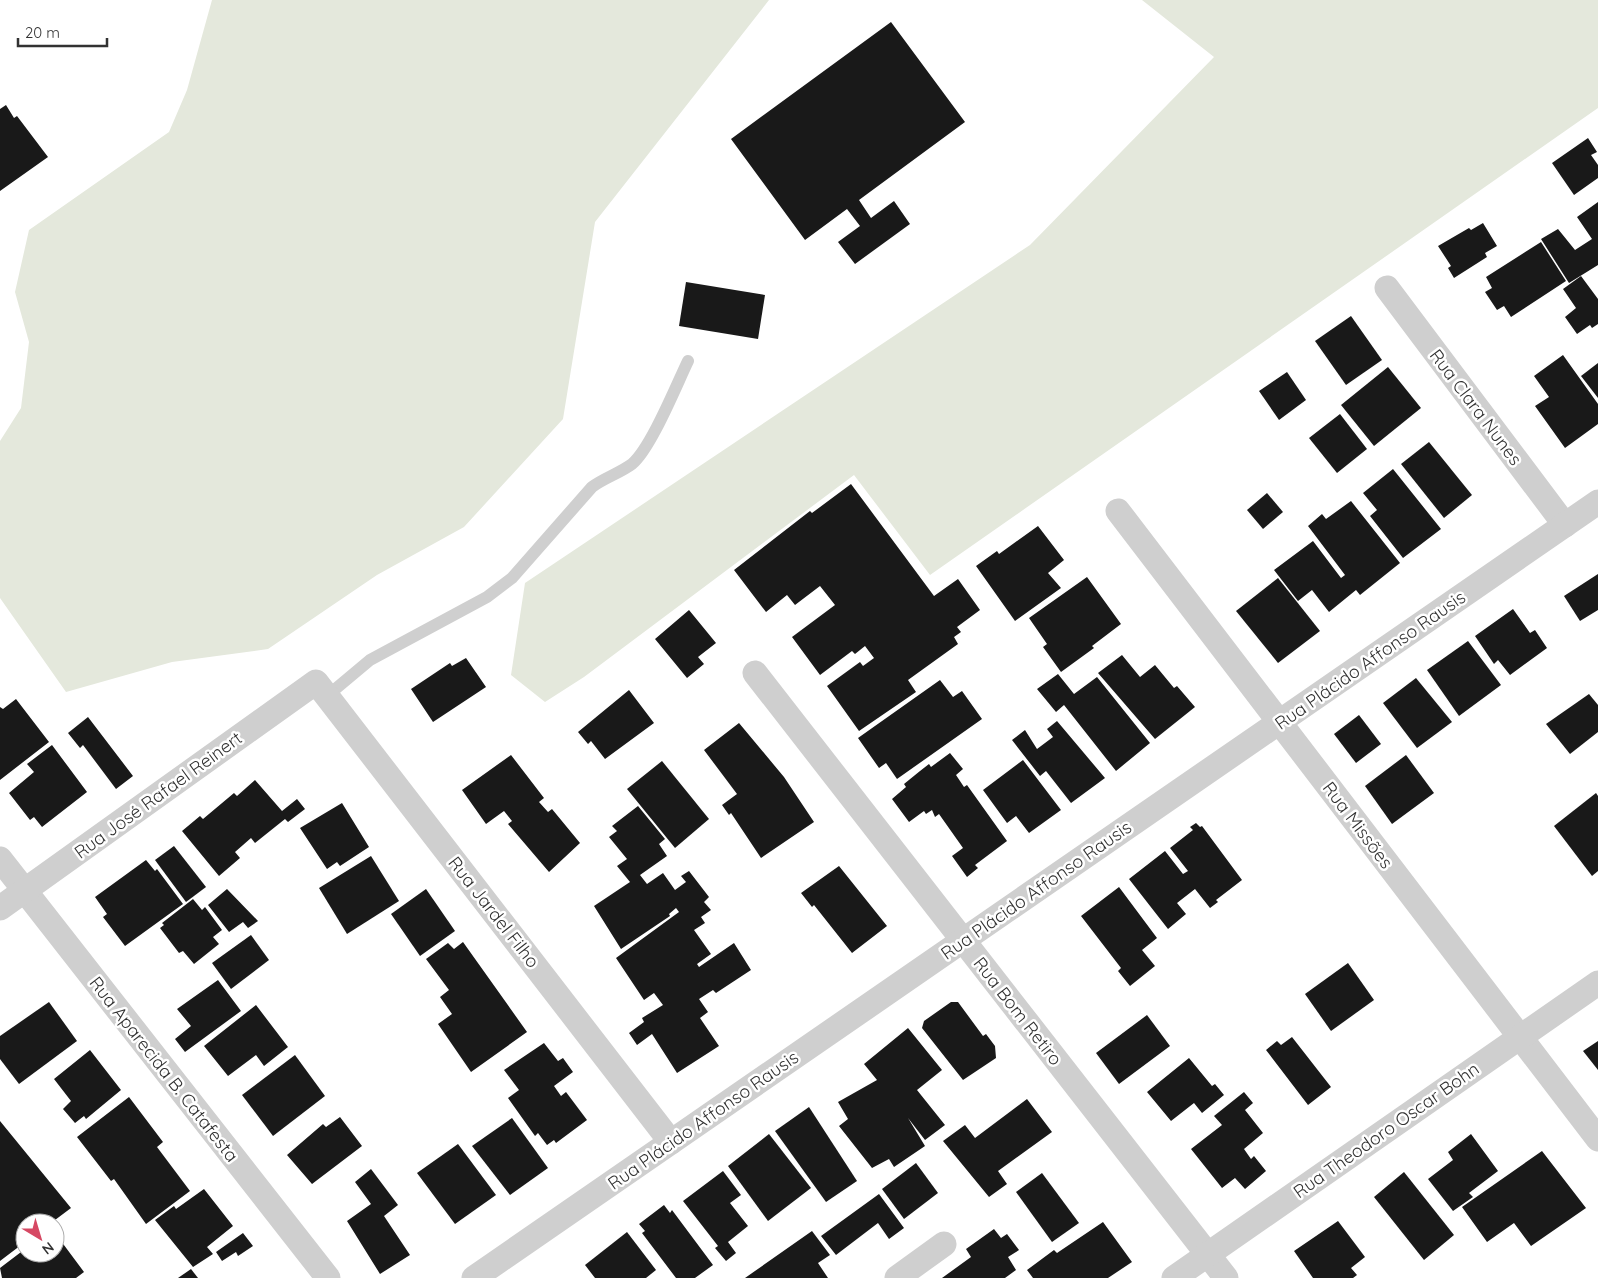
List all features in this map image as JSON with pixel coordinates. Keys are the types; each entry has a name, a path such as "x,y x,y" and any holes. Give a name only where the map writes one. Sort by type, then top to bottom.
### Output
{"street":[{"name":"Rua Clara Nunes","path":"1387,288 1566,525"},
{"name":"Rua Plácido Affonso Rausis","path":"474,1278 1598,502"},
{"name":"Rua Missões","path":"1118,511 1598,1139"},
{"name":"Rua Bom Retiro","path":"755,674 1226,1278"},
{"name":"Rua José Rafael Reinert","path":"0,908 322,689"},
{"name":"Rua Jardel Filho","path":"322,689 671,1142"},
{"name":"Rua Aparecida B. Catafesta","path":"0,859 328,1278"},
{"name":"Rua Theodoro Oscar Bohn","path":"1174,1278 1598,983"},
{"path":"897,1278 944,1244"}],"lane":[{"path":"322,689 370,660 487,597 512,578 592,487 632,464 644,451 688,361"}],"shaded area":[{"path":"212,0 769,0 595,222 563,419 464,527 377,575 268,649 172,662 66,692 0,598 0,441 21,408 29,342 15,292 29,230 169,132 187,90"},
{"path":"1142,0 1598,0 1598,108 930,575 854,475 584,677 545,702 511,675 525,583 1030,245 1214,57"}],"building":[{"path":"891,22 965,122 859,200 871,218 894,201 910,224 855,264 838,242 860,226 847,209 805,240 731,139"},
{"path":"6,105 14,118 17,116 48,157 0,191 0,109"},
{"path":"1588,138 1597,152 1591,155 1598,165 1598,178 1574,195 1552,163"},
{"path":"1598,202 1598,265 1569,283 1541,239 1558,229 1575,250 1592,239 1577,217"},
{"path":"1483,223 1497,246 1485,253 1487,257 1454,278 1448,268 1451,266 1438,246 1469,228 1471,230"},
{"path":"1541,242 1566,281 1511,317 1504,306 1497,310 1485,292 1492,288 1486,277"},
{"path":"1581,276 1598,299 1598,324 1592,328 1590,325 1577,334 1565,317 1576,308 1563,289"},
{"path":"686,282 765,295 758,339 679,326"},
{"path":"1351,316 1382,360 1346,385 1315,341"},
{"path":"1563,355 1598,404 1598,424 1565,448 1535,406 1549,397 1534,376"},
{"path":"1598,363 1598,398 1581,376"},
{"path":"1388,367 1421,408 1374,446 1341,405"},
{"path":"1287,372 1306,400 1279,420 1259,391"},
{"path":"1340,414 1367,449 1337,473 1309,438"},
{"path":"1429,442 1472,495 1444,518 1401,464"},
{"path":"1393,469 1441,529 1403,558 1370,516 1377,510 1363,493"},
{"path":"851,484 934,596 958,579 980,610 957,627 961,632 954,637 958,644 908,680 916,692 859,731 827,686 860,662 863,666 874,658 865,646 855,654 852,651 820,675 792,637 835,605 820,586 795,605 787,595 766,612 734,570 810,511 812,513"},
{"path":"1267,493 1283,512 1263,529 1247,510"},
{"path":"1351,501 1400,563 1360,595 1356,590 1329,612 1312,590 1298,601 1274,570 1313,541 1341,578 1345,575 1308,526 1322,514 1326,519"},
{"path":"1038,526 1064,560 1048,573 1061,588 1015,621 976,566 997,551 999,554"},
{"path":"1598,574 1598,610 1580,621 1564,596"},
{"path":"1087,577 1121,624 1092,646 1094,648 1061,672 1043,647 1047,644 1029,618"},
{"path":"1278,578 1320,631 1278,663 1236,611"},
{"path":"1513,609 1530,633 1535,630 1547,648 1510,675 1498,660 1494,664 1475,636"},
{"path":"689,610 716,643 698,657 704,664 687,678 655,639"},
{"path":"1468,641 1501,685 1459,716 1427,670"},
{"path":"1122,655 1140,677 1155,665 1174,688 1177,686 1195,707 1155,739 1098,673"},
{"path":"466,658 486,687 433,722 411,689 450,663 452,666"},
{"path":"1058,674 1074,694 1097,677 1150,743 1116,771 1064,705 1056,712 1037,689"},
{"path":"1416,678 1452,722 1417,748 1383,703"},
{"path":"940,680 953,697 962,691 982,719 897,779 886,763 879,768 858,738"},
{"path":"629,690 654,723 605,759 591,741 588,744 578,732"},
{"path":"1589,694 1598,705 1598,732 1570,754 1546,724"},
{"path":"16,699 49,742 0,780 0,707 3,709"},
{"path":"1359,715 1381,744 1356,763 1334,734"},
{"path":"88,717 133,776 116,789 83,745 80,748 68,733"},
{"path":"1057,721 1105,778 1071,803 1046,771 1040,776 1012,740 1025,730 1037,749 1053,737 1047,729"},
{"path":"739,723 784,777 814,822 761,858 731,813 729,815 722,805 737,794 704,750"},
{"path":"52,745 87,792 42,827 34,817 30,820 9,793 34,772 27,764"},
{"path":"950,753 963,769 956,775 964,787 967,785 1007,841 975,865 978,868 967,877 952,856 963,848 939,814 935,817 932,810 926,814 924,811 909,822 892,799 906,787 904,784 920,771 929,764 931,767"},
{"path":"511,755 544,798 539,802 548,812 552,809 580,843 549,872 508,824 512,821 504,811 486,824 462,790"},
{"path":"1406,755 1434,793 1392,824 1365,786"},
{"path":"1023,760 1061,810 1029,833 1016,816 1007,823 983,790"},
{"path":"662,761 709,819 675,848 627,789"},
{"path":"255,780 282,811 297,799 305,809 288,822 285,819 255,843 251,838 235,852 240,858 219,876 182,831 200,816 203,819 234,793 237,796"},
{"path":"1596,793 1598,796 1598,871 1592,876 1554,826"},
{"path":"342,803 369,847 340,866 337,862 327,869 300,828"},
{"path":"638,806 665,839 659,844 667,856 640,875 647,884 663,873 675,890 686,882 681,876 689,871 709,897 704,902 711,910 701,917 705,923 694,930 711,954 697,964 699,967 734,943 751,970 716,993 713,990 699,999 708,1012 700,1018 719,1046 677,1073 652,1034 637,1045 629,1033 644,1022 642,1018 663,1005 654,993 644,1000 616,958 679,912 676,908 669,914 670,916 621,949 594,906 630,882 617,866 627,859 609,837 617,831 612,826"},
{"path":"1196,823 1200,827 1202,826 1242,880 1216,900 1218,902 1210,908 1195,889 1177,903 1186,914 1168,929 1129,879 1165,851 1183,874 1188,871 1170,848 1193,830 1190,827"},
{"path":"174,846 206,887 186,902 155,860"},
{"path":"371,856 399,901 347,934 319,888"},
{"path":"146,860 155,871 157,869 183,904 125,946 103,917 107,914 95,897"},
{"path":"839,866 887,926 852,953 814,905 812,907 801,893"},
{"path":"1119,887 1157,938 1142,950 1155,966 1130,986 1118,971 1121,968 1081,916"},
{"path":"227,889 258,921 248,928 243,922 229,932 208,905"},
{"path":"426,889 455,931 420,956 391,914"},
{"path":"193,899 202,910 205,907 222,930 213,937 219,944 194,964 183,951 179,953 160,928 164,925 162,923"},
{"path":"251,935 269,960 231,989 212,963"},
{"path":"463,942 527,1032 471,1072 438,1024 452,1014 440,997 449,990 426,959 448,943 454,949"},
{"path":"1348,963 1374,1000 1331,1031 1305,994"},
{"path":"218,980 241,1011 185,1052 175,1039 191,1026 177,1009"},
{"path":"49,1002 77,1041 19,1084 0,1059 0,1036"},
{"path":"951,1002 958,1002 983,1036 986,1034 995,1046 996,1058 963,1080 922,1028 924,1021"},
{"path":"256,1005 288,1047 264,1066 256,1055 228,1076 204,1046"},
{"path":"1147,1015 1170,1046 1119,1084 1096,1053"},
{"path":"908,1028 942,1070 917,1090 945,1125 925,1140 908,1118 925,1146 894,1167 889,1159 872,1168 839,1126 848,1119 838,1102 877,1080 864,1064"},
{"path":"1292,1037 1331,1087 1308,1105 1266,1050 1277,1041 1281,1045"},
{"path":"1598,1041 1598,1070 1583,1051"},
{"path":"544,1043 558,1061 563,1058 573,1072 554,1086 561,1096 566,1092 587,1120 556,1143 554,1140 547,1145 538,1133 535,1136 508,1098 519,1090 504,1070"},
{"path":"90,1050 121,1090 86,1119 84,1116 75,1123 63,1109 71,1101 54,1079"},
{"path":"295,1055 325,1096 273,1136 242,1095"},
{"path":"1189,1058 1212,1086 1215,1084 1224,1095 1202,1113 1194,1103 1171,1121 1147,1092"},
{"path":"1244,1092 1253,1103 1245,1110 1263,1133 1244,1149 1251,1159 1254,1156 1266,1171 1245,1189 1235,1178 1222,1188 1191,1149 1222,1125 1214,1116"},
{"path":"129,1097 163,1142 157,1147 190,1191 146,1224 114,1179 111,1181 77,1137"},
{"path":"1027,1099 1052,1132 998,1171 1007,1184 989,1197 943,1141 965,1125 975,1138"},
{"path":"809,1107 857,1181 826,1202 775,1131"},
{"path":"340,1117 362,1146 312,1184 287,1155 323,1124 326,1127"},
{"path":"512,1118 548,1168 510,1195 472,1146"},
{"path":"0,1121 71,1208 64,1213 15,1213 15,1250 0,1261"},
{"path":"769,1134 811,1188 768,1221 728,1166"},
{"path":"1471,1134 1498,1171 1469,1193 1473,1197 1453,1211 1428,1179 1453,1160 1448,1152"},
{"path":"458,1144 496,1195 455,1224 417,1173"},
{"path":"1542,1151 1586,1208 1531,1246 1514,1223 1487,1242 1462,1207"},
{"path":"916,1163 938,1193 904,1219 882,1189"},
{"path":"371,1169 398,1205 384,1216 410,1255 380,1274 347,1221 371,1204 355,1182"},
{"path":"723,1171 741,1195 730,1203 748,1226 728,1242 736,1253 726,1261 715,1248 718,1246 683,1201"},
{"path":"1404,1172 1454,1235 1424,1260 1374,1197"},
{"path":"1042,1173 1079,1223 1052,1242 1016,1192"},
{"path":"204,1189 233,1226 207,1247 213,1254 193,1267 155,1220 174,1206 176,1209"},
{"path":"879,1194 904,1228 889,1239 878,1223 836,1255 821,1236"},
{"path":"664,1205 670,1213 672,1210 713,1265 695,1278 676,1278 642,1233 645,1231 639,1224"},
{"path":"1338,1221 1365,1257 1351,1268 1357,1275 1353,1278 1313,1278 1294,1251"},
{"path":"1103,1222 1132,1262 1108,1278 1033,1278 1027,1270 1054,1250 1057,1253"},
{"path":"994,1229 1001,1238 1007,1234 1019,1250 1008,1257 1016,1270 1005,1278 942,1278 971,1257 966,1249"},
{"path":"812,1231 830,1255 818,1263 828,1278 745,1278"},
{"path":"627,1232 656,1270 646,1278 595,1278 585,1265"},
{"path":"243,1233 253,1246 238,1256 236,1252 222,1261 216,1252"},
{"path":"65,1246 84,1272 76,1278 2,1278 0,1268 15,1257 15,1263 65,1263"},
{"path":"191,1269 198,1278 178,1278"}]}
